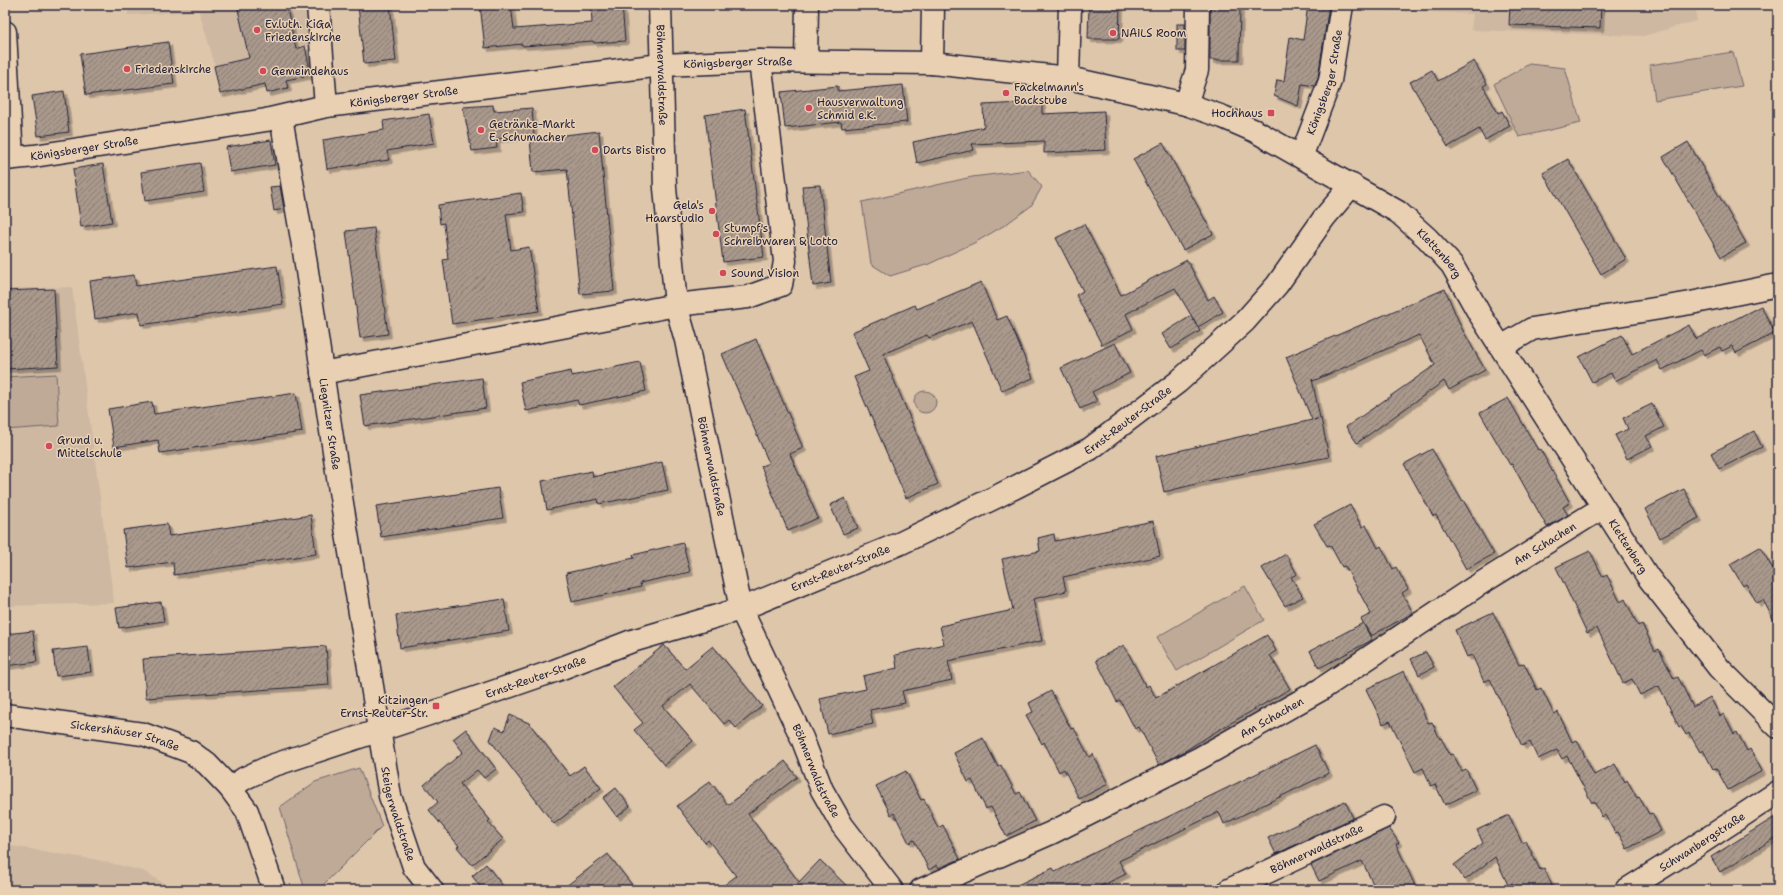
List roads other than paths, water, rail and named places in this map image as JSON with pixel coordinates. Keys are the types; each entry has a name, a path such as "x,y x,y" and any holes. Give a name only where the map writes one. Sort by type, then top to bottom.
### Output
{"street":[{"path":"318,5 326,106"},
{"name":"Böhmerwaldstraße","path":"660,5 665,188 676,305 686,340 741,609 802,738 822,790 842,825 892,890"},
{"name":"Königsberger Straße","path":"806,61 807,5"},
{"path":"932,63 933,5"},
{"path":"1068,78 1070,5"},
{"path":"1186,104 1197,70 1198,5"},
{"name":"Königsberger Straße","path":"1301,157 1330,81 1342,5"},
{"path":"5,32 9,159"},
{"path":"322,373 676,305 748,298 781,285 785,261 760,61"},
{"name":"Königsberger Straße","path":"9,159 273,119 326,106 661,65 760,61 932,63 1068,78 1186,104 1223,116 1255,131 1352,185"},
{"name":"Liegnitzer Straße","path":"273,119 304,251 379,732"},
{"name":"Klettenberg","path":"1352,185 1398,212 1427,238 1452,265 1479,313 1648,578 1719,668 1778,727"},
{"name":"Ernst-Reuter-Straße","path":"230,788 245,778 272,766 379,732 547,673 632,641 741,609 901,543 1090,449 1178,382 1245,321 1277,285 1324,218 1352,185"},
{"path":"1501,347 1532,329 1691,303 1778,285"},
{"name":"Am Schachen","path":"921,890 1051,833 1194,762 1320,690 1475,587 1602,508"},
{"name":"Sickershäuser Straße","path":"5,715 143,734 191,752 207,764 230,788 247,811 274,890"},
{"name":"Steigerwaldstraße","path":"379,732 390,796 414,867 432,890"},
{"name":"Schwanbergstraße","path":"1626,890 1778,792"},
{"name":"Böhmerwaldstraße","path":"1229,890 1384,817"}],"place":[{"name":"Ev.luth. KiGa Friedenskirche","path":"257,30"},
{"name":"NAiLS Room","path":"1113,33"},
{"name":"Friedenskirche","path":"127,69"},
{"name":"Gemeindehaus","path":"263,71"},
{"name":"Fackelmann's Backstube","path":"1006,93"},
{"name":"Hausverwaltung Schmid e.K.","path":"809,108"},
{"name":"Hochhaus","path":"1271,113"},
{"name":"Getränke-Markt E. Schumacher","path":"481,130"},
{"name":"Darts Bistro","path":"595,150"},
{"name":"Gela's Haarstudio","path":"712,211"},
{"name":"Stumpf's Schreibwaren & Lotto","path":"716,234"},
{"name":"Sound Vision","path":"723,273"},
{"name":"Grund u. Mittelschule","path":"49,446"},
{"name":"Kitzingen Ernst-Reuter-Str.","path":"436,706"}]}
